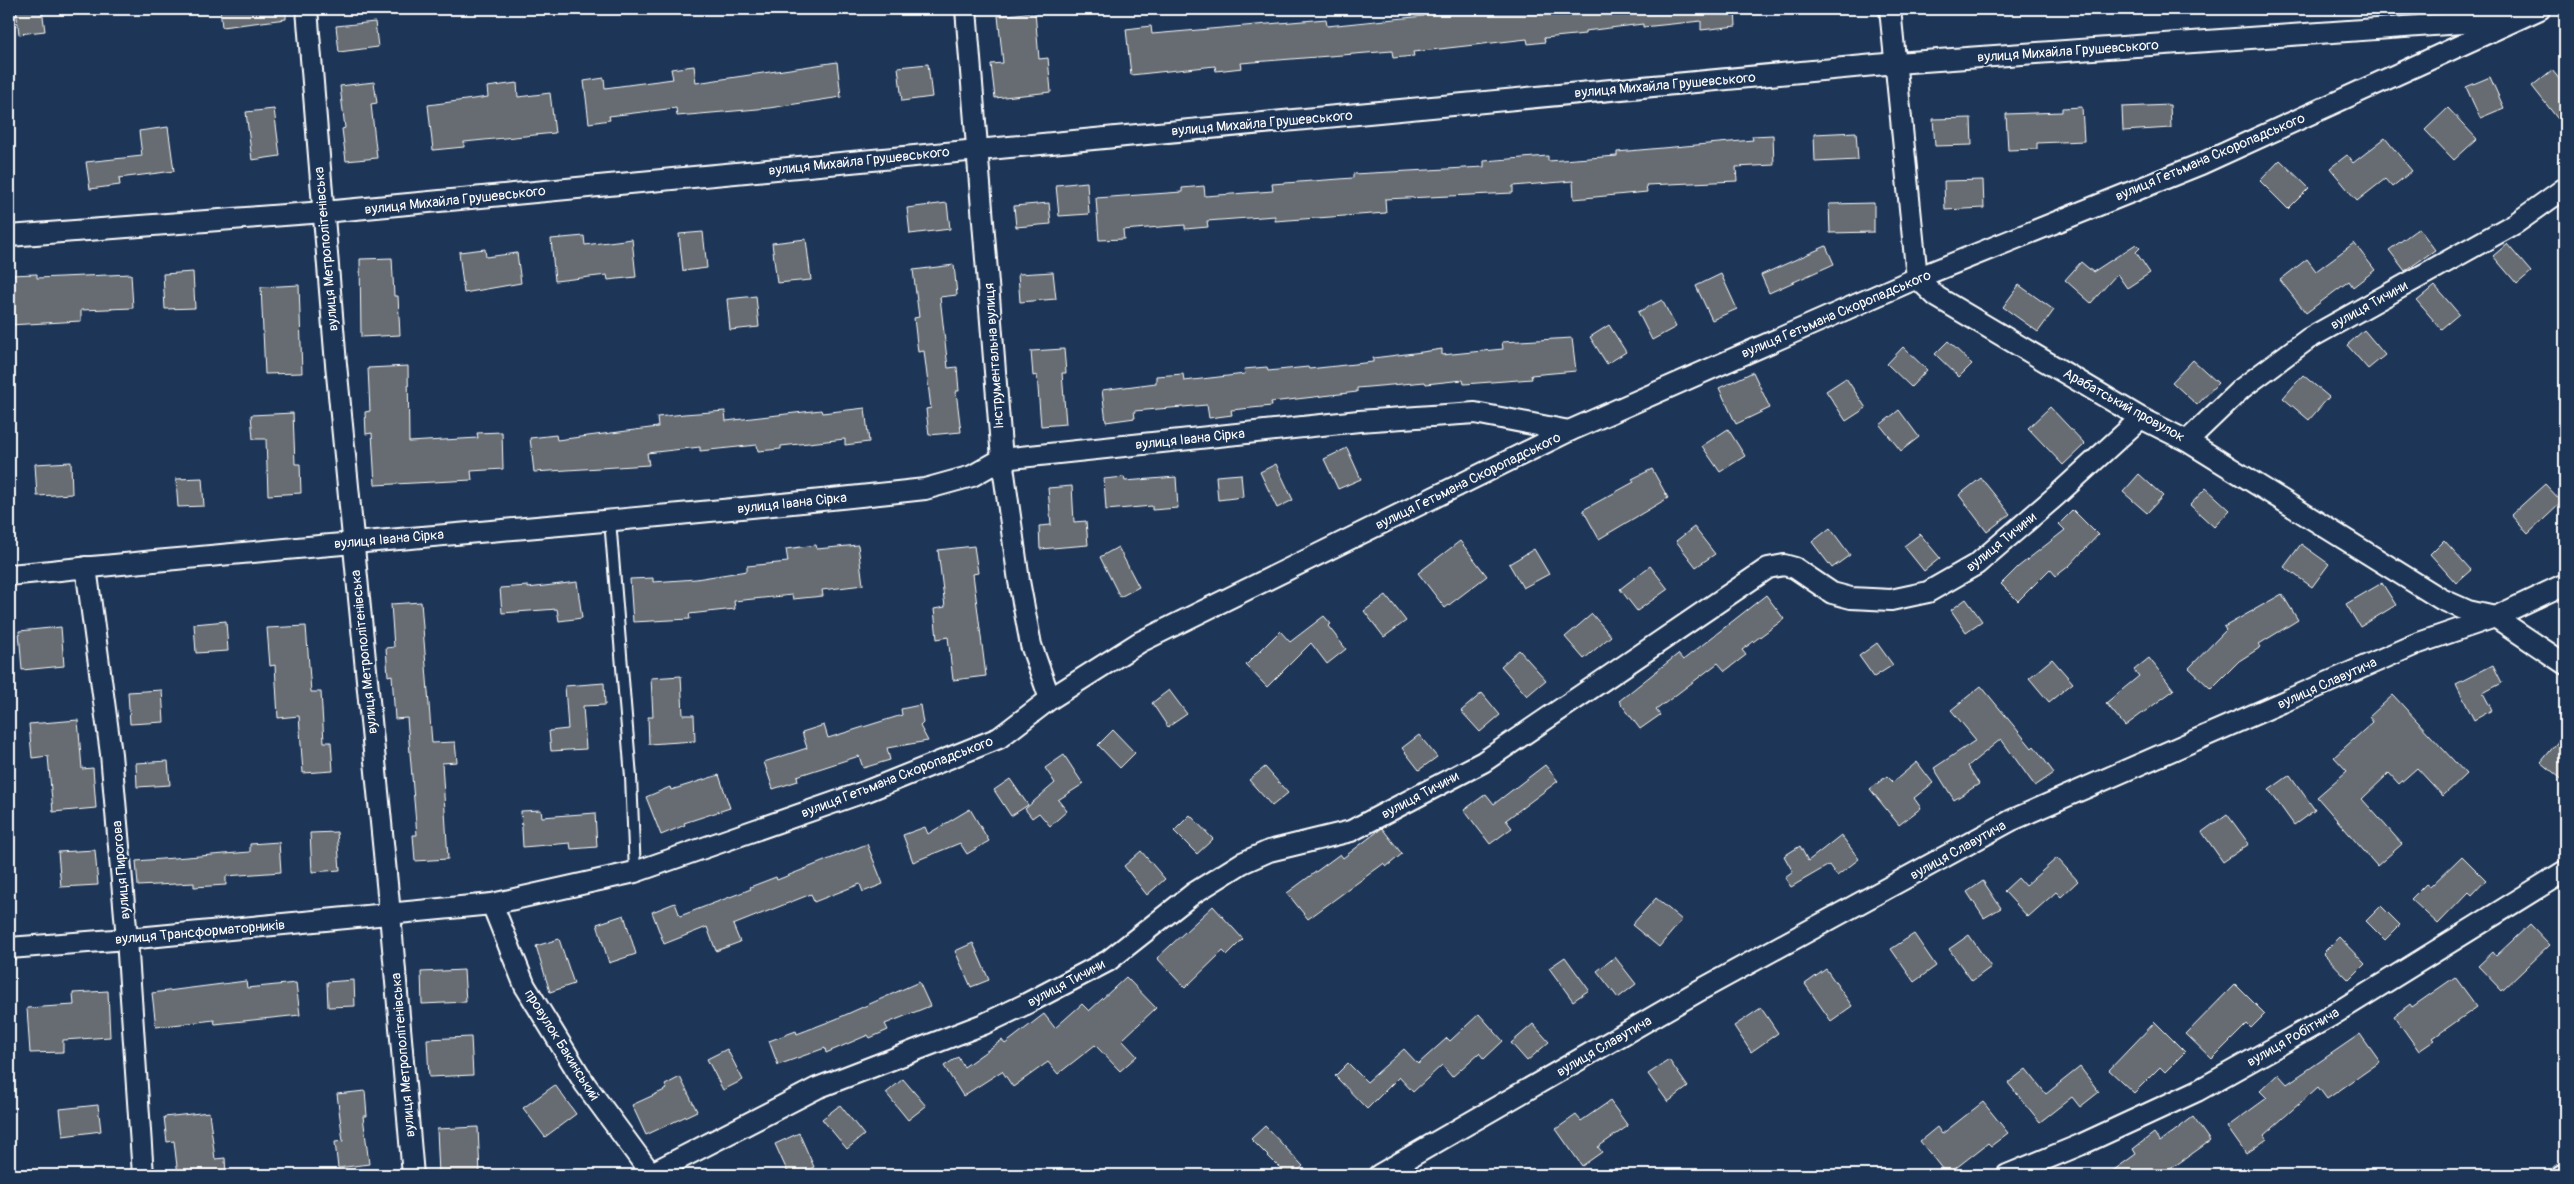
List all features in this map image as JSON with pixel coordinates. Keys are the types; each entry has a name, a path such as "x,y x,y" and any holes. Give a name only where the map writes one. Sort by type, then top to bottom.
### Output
{"street":[{"name":"вулиця Метрополітенівська","path":"306,9 353,542 390,914 413,1175"},
{"name":"Інструментальна вулиця","path":"966,9 1002,459 1019,581 1031,645 1050,698"},
{"path":"1890,9 1917,278"},
{"name":"вулиця Гетьмана Скоропадського","path":"390,914 492,904 635,872 867,791 999,738 1050,698 1140,642 1569,431 1917,278 2201,164 2540,9"},
{"name":"вулиця Михайла Грушевського","path":"9,236 324,212 1896,63 2516,19"},
{"name":"вулиця Тичини","path":"2187,441 2241,390 2308,339 2516,223 2565,188"},
{"name":"Арабатський провулок","path":"1917,278 1937,297 2141,418 2187,441 2441,599 2468,611 2495,617 2565,664"},
{"name":"вулиця Івана Сірка","path":"9,575 925,489 972,476 1002,459 1359,421 1475,413 1569,431"},
{"name":"вулиця Тичини","path":"651,1175 818,1088 984,1024 1024,1006 1108,961 1194,893 1242,863 1269,851 1351,832 1483,762 1768,568 1784,565 1795,568 1832,593 1851,598 1891,600 1928,592 1977,564 2049,502 2141,418"},
{"name":"вулиця Пирогова","path":"86,567 110,754 127,939 143,1175"},
{"name":"вулиця Славутича","path":"1380,1175 1702,989 2012,820 2416,644 2495,617 2565,584"},
{"name":"вулиця Робітнича","path":"2007,1175 2080,1145 2197,1091 2331,1016 2565,871"},
{"name":"провулок Бакинський","path":"492,904 525,986 585,1084 651,1175"},
{"name":"вулиця Трансформаторників","path":"9,948 127,939 390,914"}],"lane":[{"path":"610,520 632,777 635,872"}],"building":[{"path":"16,9 42,9 45,31 19,34"},
{"path":"220,9 286,9 286,19 222,27"},
{"path":"1423,9 1735,9 1736,26 1701,30 1701,21 1643,27 1643,24 1585,31 1585,34 1544,38 1545,42 1528,44 1527,39 1413,52 1414,56 1393,58 1392,51 1241,63 1242,68 1216,71 1215,66 1131,75 1126,29 1151,26 1152,34 1326,19 1327,26 1424,16"},
{"path":"1035,12 1039,59 1048,58 1051,92 995,98 991,64 1003,63 998,16"},
{"path":"375,22 378,47 339,52 336,26"},
{"path":"837,62 841,97 769,108 677,116 676,108 609,116 610,120 589,123 584,81 604,78 605,88 673,79 671,69 694,66 696,83"},
{"path":"928,64 932,97 902,101 898,67"},
{"path":"2552,70 2565,86 2565,128 2532,86"},
{"path":"2490,77 2504,108 2480,118 2466,87"},
{"path":"374,82 377,103 371,104 377,158 346,161 342,129 345,128 340,86"},
{"path":"517,83 518,97 550,93 555,133 464,142 464,147 433,150 428,105 488,97 487,87"},
{"path":"2170,105 2171,128 2123,131 2122,107"},
{"path":"2082,107 2084,141 2037,143 2037,149 2008,150 2006,114 2062,112 2062,108"},
{"path":"2448,108 2477,139 2454,160 2425,130"},
{"path":"274,109 280,156 252,160 246,112"},
{"path":"1971,118 1972,145 1935,146 1933,119"},
{"path":"168,127 174,171 119,178 120,185 90,189 86,162 142,156 139,131"},
{"path":"1856,132 1858,160 1815,162 1814,134"},
{"path":"1773,135 1774,165 1736,167 1737,181 1646,185 1647,192 1574,199 1573,181 1513,186 1513,193 1385,199 1386,213 1275,221 1275,216 1207,221 1208,227 1185,229 1185,225 1123,230 1124,239 1099,240 1096,198 1182,192 1182,188 1204,186 1205,196 1273,191 1272,184 1353,178 1353,174 1484,167 1484,161 1548,156 1548,161 1617,156 1617,152 1753,140 1752,136"},
{"path":"2385,138 2412,171 2392,187 2385,179 2357,201 2330,168 2347,155 2353,163"},
{"path":"2280,160 2309,188 2288,209 2260,181"},
{"path":"1983,180 1984,208 1945,210 1944,181"},
{"path":"1087,182 1089,214 1059,216 1056,185"},
{"path":"947,203 950,229 910,234 907,208"},
{"path":"1049,203 1051,224 1016,227 1014,206"},
{"path":"1874,203 1874,232 1830,233 1829,204"},
{"path":"2419,228 2435,250 2405,271 2389,250"},
{"path":"703,232 707,268 683,271 679,234"},
{"path":"584,236 585,245 632,239 636,277 608,280 607,275 555,281 551,239"},
{"path":"806,239 811,280 777,283 772,243"},
{"path":"2354,243 2375,270 2353,287 2349,281 2306,313 2280,280 2307,259 2316,271"},
{"path":"2136,244 2140,248 2136,252 2150,273 2127,288 2117,274 2091,303 2065,280 2081,262 2093,272"},
{"path":"2507,244 2531,272 2517,284 2493,256"},
{"path":"1826,246 1834,264 1769,293 1761,275"},
{"path":"485,249 486,257 517,253 521,283 464,293 459,252"},
{"path":"392,258 394,296 398,296 400,335 361,337 360,259"},
{"path":"954,265 957,295 940,297 948,368 957,367 959,391 956,391 961,432 929,435 926,409 931,408 924,351 918,352 914,318 919,317 913,270"},
{"path":"193,272 195,308 165,309 163,274"},
{"path":"1053,272 1056,299 1020,302 1018,274"},
{"path":"37,274 37,278 131,274 133,308 81,310 81,321 9,325 9,275"},
{"path":"1721,274 1737,309 1712,320 1696,286"},
{"path":"299,285 302,373 265,374 261,287"},
{"path":"2019,285 2054,310 2038,332 2003,307"},
{"path":"2435,286 2459,314 2441,329 2417,301"},
{"path":"756,296 759,327 730,330 727,299"},
{"path":"1662,300 1676,327 1652,340 1638,312"},
{"path":"1609,325 1626,352 1607,364 1590,337"},
{"path":"2364,330 2385,355 2368,369 2347,345"},
{"path":"1572,338 1576,371 1531,375 1532,379 1464,384 1463,380 1357,388 1357,392 1271,402 1272,406 1231,410 1232,415 1209,418 1207,405 1134,411 1135,418 1106,422 1102,390 1156,383 1156,376 1183,374 1184,381 1245,374 1244,369 1267,367 1268,371 1308,367 1309,369 1373,362 1373,358 1442,349 1442,355 1503,349 1502,342"},
{"path":"1948,341 1972,364 1959,377 1935,354"},
{"path":"1903,347 1927,370 1911,387 1887,364"},
{"path":"1064,349 1066,373 1062,373 1066,424 1041,426 1037,375 1033,376 1031,351"},
{"path":"2193,360 2218,383 2197,405 2172,382"},
{"path":"408,366 409,442 478,438 477,433 502,432 503,469 471,471 472,480 375,485 372,433 366,434 365,412 370,411 368,368"},
{"path":"1753,372 1770,408 1736,424 1719,388"},
{"path":"2303,375 2329,397 2309,420 2283,398"},
{"path":"1846,378 1866,408 1846,421 1826,391"},
{"path":"2050,407 2085,444 2063,465 2028,428"},
{"path":"865,408 869,442 845,445 845,439 781,446 781,449 758,451 757,445 700,451 700,447 647,453 649,465 534,472 530,438 556,435 557,440 658,427 657,417 684,414 725,411 726,421 821,410 822,413"},
{"path":"1899,410 1919,437 1901,451 1880,425"},
{"path":"293,413 295,464 300,464 301,493 268,495 266,439 253,439 251,415"},
{"path":"1728,429 1745,456 1720,472 1702,446"},
{"path":"1347,448 1361,479 1338,489 1324,459"},
{"path":"71,462 72,494 37,496 35,464"},
{"path":"1276,464 1293,500 1277,508 1260,472"},
{"path":"1652,469 1668,498 1599,539 1583,510 1634,482 1632,479"},
{"path":"1241,474 1243,497 1218,500 1216,476"},
{"path":"2139,474 2163,496 2147,513 2123,492"},
{"path":"1124,477 1125,481 1176,477 1178,508 1152,510 1152,506 1106,510 1104,479"},
{"path":"202,478 204,506 178,507 176,479"},
{"path":"1981,478 2010,514 1987,532 1959,495"},
{"path":"2545,484 2562,502 2528,534 2511,515"},
{"path":"1072,486 1074,522 1086,521 1088,545 1040,549 1039,526 1051,525 1048,488"},
{"path":"2206,488 2230,510 2214,527 2190,505"},
{"path":"2073,510 2098,535 2069,566 2056,576 2050,569 2018,601 2001,584 2018,567 2065,530 2059,524"},
{"path":"1694,527 1715,554 1696,567 1676,541"},
{"path":"1830,528 1850,555 1832,568 1812,542"},
{"path":"1920,534 1940,558 1924,571 1904,546"},
{"path":"2444,540 2471,570 2456,583 2430,554"},
{"path":"1460,541 1487,576 1445,608 1418,573"},
{"path":"2301,544 2329,564 2312,587 2284,567"},
{"path":"816,545 817,549 858,545 863,585 822,590 823,596 793,599 792,595 734,601 735,609 689,614 690,619 633,622 630,579 653,578 653,582 696,579 747,571 747,566 788,562 786,549"},
{"path":"974,546 978,573 973,574 986,676 953,680 948,637 937,639 934,609 945,607 938,550"},
{"path":"1118,547 1139,587 1120,597 1100,557"},
{"path":"1534,549 1549,574 1523,588 1509,564"},
{"path":"1650,566 1668,589 1637,611 1620,589"},
{"path":"577,582 582,618 559,621 557,609 502,613 500,588 528,586 528,588"},
{"path":"2382,583 2396,605 2360,627 2346,604"},
{"path":"2282,594 2298,620 2259,644 2261,647 2239,661 2211,689 2189,668 2226,630 2224,627"},
{"path":"1386,595 1406,621 1384,637 1364,611"},
{"path":"1766,595 1784,619 1742,650 1746,655 1725,671 1718,663 1656,710 1660,715 1640,729 1619,701 1678,654 1683,660"},
{"path":"1966,599 1982,621 1966,632 1951,610"},
{"path":"421,602 432,743 455,742 457,762 442,763 448,859 415,861 413,835 417,835 407,718 395,719 392,675 388,676 386,648 394,647 391,604"},
{"path":"1592,614 1611,636 1584,659 1565,637"},
{"path":"1324,616 1331,624 1328,626 1346,649 1327,664 1311,643 1267,687 1246,665 1280,631 1290,642"},
{"path":"226,621 228,651 196,653 194,624"},
{"path":"306,626 311,692 321,692 324,742 331,742 333,771 303,773 299,716 278,718 275,665 270,666 267,628"},
{"path":"61,627 64,666 22,670 19,631"},
{"path":"1877,643 1893,665 1874,677 1859,656"},
{"path":"1519,650 1546,680 1527,696 1501,666"},
{"path":"2149,658 2174,690 2125,726 2106,703 2139,676 2134,670"},
{"path":"2052,659 2073,683 2049,702 2029,678"},
{"path":"2493,665 2502,683 2483,693 2492,710 2474,720 2456,684"},
{"path":"681,676 683,715 694,715 695,741 649,744 648,717 653,717 651,678"},
{"path":"604,683 605,705 583,706 586,749 551,751 549,731 568,729 565,686"},
{"path":"1981,686 2032,748 2034,746 2054,773 2035,786 2001,739 1968,766 1979,784 1954,800 1934,768 1976,740 1951,710"},
{"path":"162,690 164,722 130,724 128,692"},
{"path":"1169,690 1187,714 1168,727 1152,703"},
{"path":"1482,693 1500,715 1480,732 1461,711"},
{"path":"2393,695 2466,774 2443,796 2417,768 2399,784 2389,773 2362,799 2402,844 2377,866 2317,797 2347,771 2334,757 2373,722 2369,717"},
{"path":"920,705 923,723 920,726 928,741 887,748 890,760 863,768 859,756 797,776 798,781 773,789 764,762 807,748 802,732 824,725 828,738 902,715 901,709"},
{"path":"78,720 82,769 93,768 96,808 53,812 48,756 32,758 29,724"},
{"path":"1113,730 1135,753 1120,768 1098,745"},
{"path":"2565,733 2565,782 2541,762"},
{"path":"1419,735 1437,757 1419,770 1402,748"},
{"path":"1064,755 1083,784 1058,800 1067,811 1050,826 1039,813 1032,818 1025,809 1055,783 1045,768"},
{"path":"168,761 170,785 137,787 136,763"},
{"path":"1917,762 1933,783 1914,798 1921,808 1899,825 1870,789 1887,776 1893,782"},
{"path":"1545,765 1558,781 1506,820 1512,828 1490,844 1464,810 1486,794 1494,804"},
{"path":"1265,767 1288,793 1272,806 1249,780"},
{"path":"719,775 730,808 684,823 685,825 661,835 646,797 670,787 671,790"},
{"path":"2290,775 2315,810 2294,825 2269,790"},
{"path":"1010,779 1028,805 1011,816 994,790"},
{"path":"970,809 989,841 967,854 960,843 913,862 903,835 925,827 928,834"},
{"path":"541,810 542,817 595,813 597,847 571,849 570,843 523,847 521,811"},
{"path":"2227,814 2249,844 2223,862 2202,832"},
{"path":"1190,815 1213,839 1197,854 1174,831"},
{"path":"1382,828 1402,854 1386,867 1383,864 1308,919 1287,893 1340,854 1343,858"},
{"path":"337,832 340,870 312,872 310,833"},
{"path":"1841,835 1859,859 1837,876 1829,865 1791,887 1785,878 1793,872 1784,856 1800,846 1808,861"},
{"path":"279,842 281,872 226,876 226,885 194,887 194,883 138,886 136,861 250,852 250,844"},
{"path":"867,844 883,884 863,892 860,884 814,902 811,894 733,925 740,942 716,951 707,927 664,944 652,912 675,903 680,916 751,889 750,887 776,877 777,880"},
{"path":"95,850 98,885 61,887 58,852"},
{"path":"1141,851 1165,879 1147,895 1124,866"},
{"path":"2462,856 2486,880 2472,895 2469,892 2438,924 2411,899 2426,884 2430,887"},
{"path":"2057,858 2078,881 2061,897 2056,892 2028,917 2004,891 2018,878 2025,886"},
{"path":"1983,881 2001,908 1984,918 1967,892"},
{"path":"1656,898 1682,920 1659,947 1632,925"},
{"path":"1213,906 1243,939 1227,955 1223,951 1185,988 1157,958"},
{"path":"2381,906 2400,925 2385,940 2366,921"},
{"path":"624,915 636,954 609,963 597,924"},
{"path":"2530,924 2550,945 2502,991 2478,966 2493,952 2496,956"},
{"path":"1914,934 1936,966 1914,982 1891,949"},
{"path":"1969,935 1991,967 1972,981 1949,949"},
{"path":"2339,937 2365,964 2349,980 2323,953"},
{"path":"559,939 574,984 550,992 536,946"},
{"path":"973,943 989,980 971,987 955,951"},
{"path":"1565,957 1589,990 1573,1001 1549,968"},
{"path":"1615,957 1636,984 1618,998 1597,971"},
{"path":"1826,969 1852,1006 1831,1021 1805,984"},
{"path":"464,970 466,1002 422,1004 421,972"},
{"path":"1126,977 1156,1008 1122,1040 1137,1056 1120,1071 1095,1045 1058,1074 1048,1062 1013,1087 1002,1071 963,1096 944,1066 958,1057 964,1067 1002,1040 1005,1044 1044,1014 1055,1028 1082,1004 1089,1011"},
{"path":"2455,977 2477,1007 2433,1038 2435,1040 2419,1051 2394,1016 2410,1004 2412,1007"},
{"path":"354,980 355,1006 328,1007 327,982"},
{"path":"246,981 247,988 296,983 300,1015 215,1024 214,1020 156,1027 152,993"},
{"path":"919,982 930,1006 885,1024 888,1030 870,1038 868,1035 826,1053 825,1048 778,1065 769,1041 796,1031 797,1034 836,1019"},
{"path":"2235,984 2265,1014 2251,1028 2247,1024 2212,1059 2186,1034"},
{"path":"108,991 110,1037 63,1040 63,1052 30,1053 27,1008 74,1005 73,993"},
{"path":"1761,1008 1778,1033 1751,1052 1734,1026"},
{"path":"1479,1014 1503,1041 1484,1059 1479,1053 1452,1077 1442,1065 1413,1092 1399,1077 1367,1109 1335,1076 1348,1063 1367,1082 1404,1049 1418,1064 1447,1038 1450,1041"},
{"path":"2155,1022 2185,1052 2165,1072 2160,1067 2134,1093 2109,1070"},
{"path":"1533,1024 1549,1042 1527,1061 1511,1043"},
{"path":"2360,1034 2380,1062 2327,1099 2318,1087 2264,1135 2267,1139 2246,1154 2227,1127 2267,1098 2260,1091 2278,1074 2287,1084"},
{"path":"471,1037 473,1075 429,1077 427,1039"},
{"path":"727,1049 743,1080 723,1090 707,1059"},
{"path":"1669,1060 1688,1087 1668,1102 1648,1074"},
{"path":"2080,1067 2099,1092 2080,1107 2072,1097 2040,1122 2008,1083 2026,1069 2046,1094"},
{"path":"680,1077 697,1111 646,1135 632,1105 667,1089 665,1085"},
{"path":"903,1079 926,1106 908,1120 886,1093"},
{"path":"555,1085 576,1114 545,1137 523,1108"},
{"path":"365,1091 367,1116 363,1116 369,1164 338,1168 335,1142 343,1141 337,1094"},
{"path":"1610,1101 1628,1126 1598,1147 1602,1152 1582,1166 1556,1129 1576,1115 1581,1121"},
{"path":"1983,1102 2008,1133 1991,1146 1988,1143 1947,1175 1920,1141 1937,1127 1942,1134"},
{"path":"98,1105 101,1131 63,1136 60,1109"},
{"path":"840,1105 864,1135 847,1149 822,1119"},
{"path":"209,1112 215,1159 225,1158 226,1175 178,1175 174,1141 167,1142 164,1117"},
{"path":"2193,1117 2210,1141 2162,1175 2107,1175 2136,1154 2133,1149 2154,1133 2160,1142"},
{"path":"1265,1126 1303,1166 1294,1175 1287,1175 1251,1139"},
{"path":"478,1127 480,1175 439,1175 437,1129"},
{"path":"799,1133 814,1167 796,1175 789,1175 775,1144"}]}
